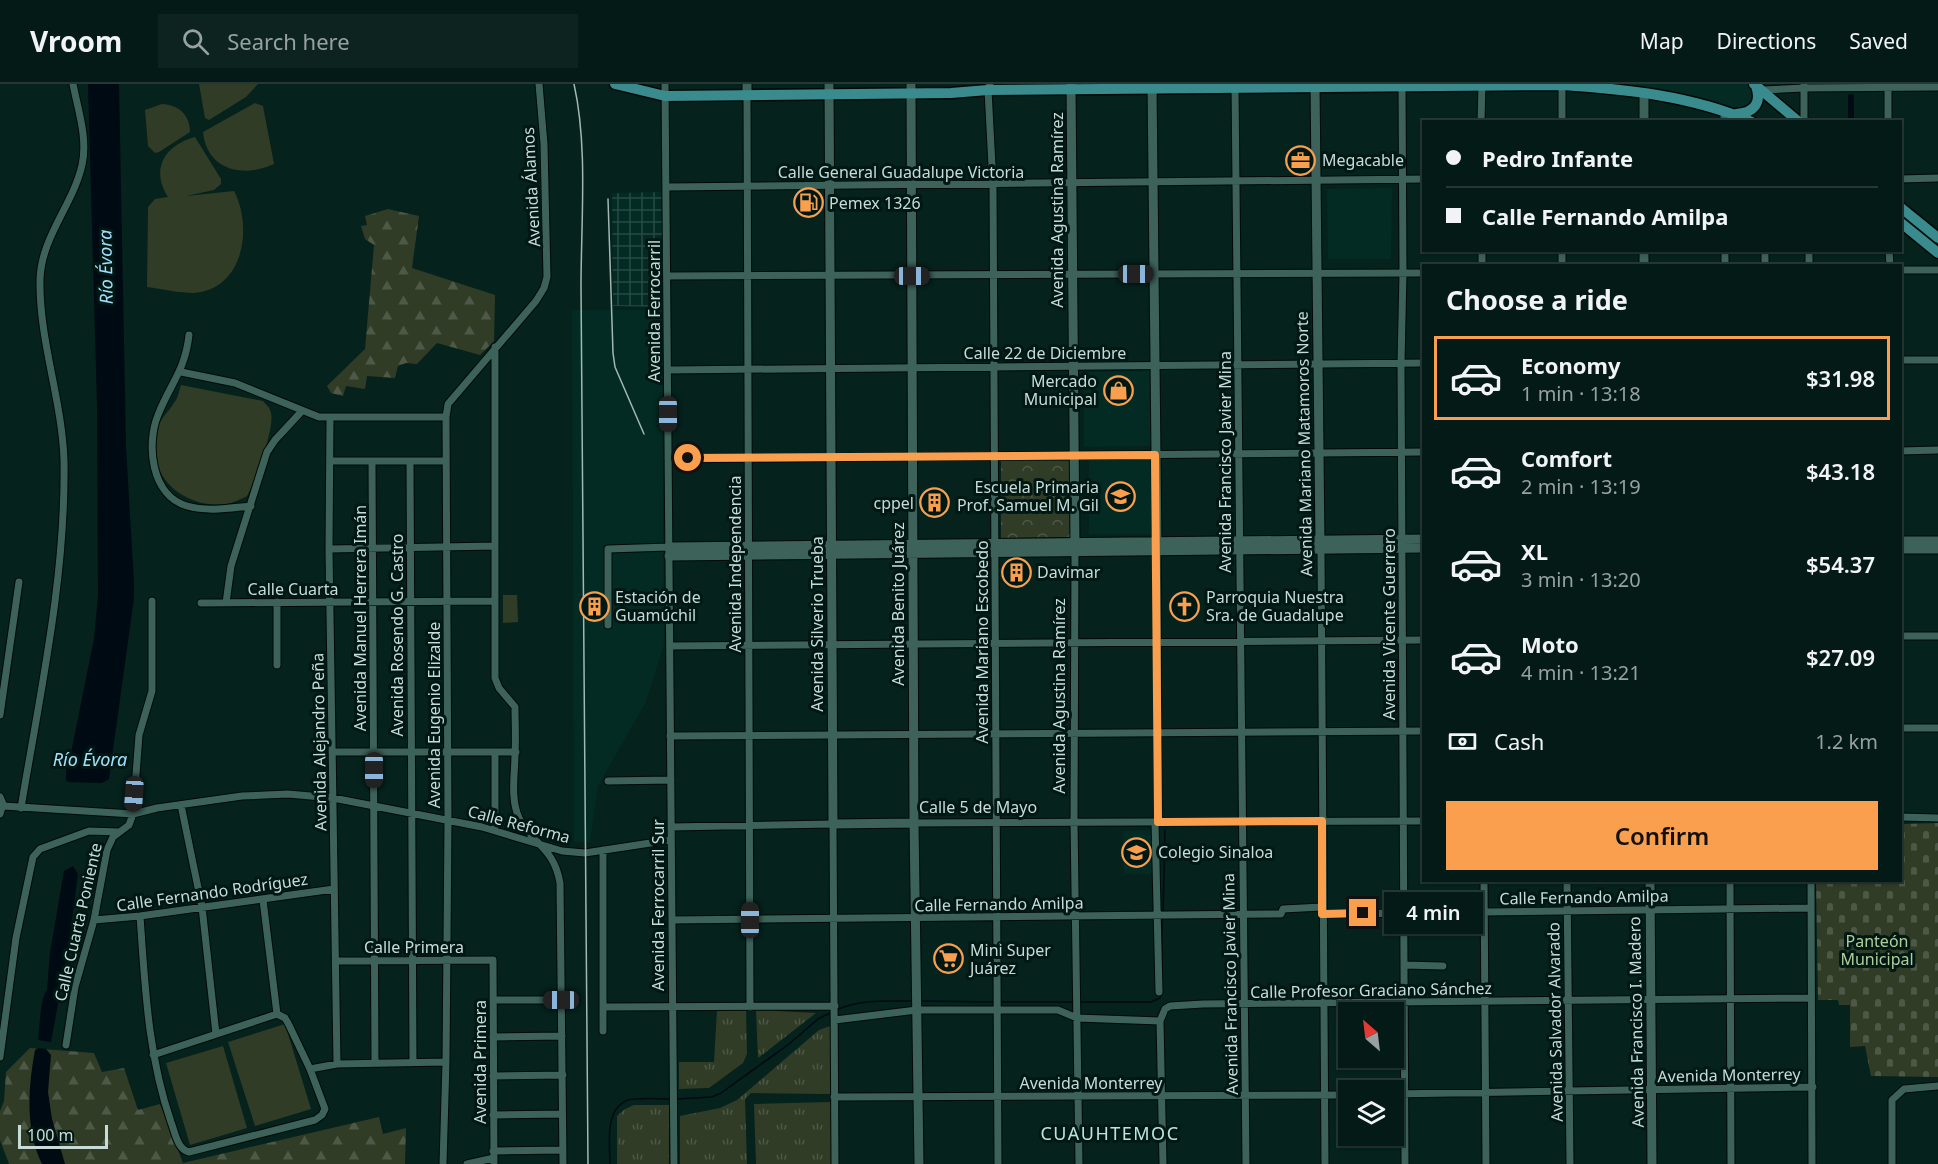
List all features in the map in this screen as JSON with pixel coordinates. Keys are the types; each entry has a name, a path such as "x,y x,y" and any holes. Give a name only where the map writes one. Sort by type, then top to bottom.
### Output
{"main road":[{"path":"615,84 665,96 747,96 829,89 989,87 1562,85 1607,88 1672,98 1724,117 1745,114 1753,110 1758,102 1758,87"},
{"path":"1758,87 1799,120"},
{"path":"1736,114 1748,120"},
{"path":"1902,209 1938,238"},
{"path":"1902,224 1938,253"}],"street":[{"path":"21,808 57,595 61,541 64,458 40,280 44,254 82,165 84,142 73,84"},
{"name":"Avenida Álamos","path":"539,84 548,266 544,288"},
{"name":"Avenida Ferrocarril","path":"665,84 670,646"},
{"name":"Avenida Independencia","path":"747,84 750,1007"},
{"name":"Avenida Vicente Guerrero","path":"1402,85 1401,452 1404,1002"},
{"path":"1481,120 1482,85"},
{"path":"1562,85 1562,120"},
{"name":"Avenida Francisco Javier Mina","path":"1235,86 1246,1164"},
{"name":"Avenida Mariano Matamoros Norte","path":"1315,86 1324,1164"},
{"path":"1802,120 1804,86"},
{"path":"1888,86 1888,120"},
{"name":"Avenida Mariano Escobedo","path":"989,87 993,185 998,1164"},
{"name":"Avenida Agustina Ramírez","path":"1071,87 1075,547 1074,822 1079,1164"},
{"path":"1152,87 1159,992"},
{"path":"1758,87 1938,87"},
{"name":"Avenida Silverio Trueba","path":"829,89 835,1164"},
{"name":"Avenida Benito Juárez","path":"911,89 914,823 919,1164"},
{"path":"1644,94 1644,120"},
{"path":"1902,178 1938,178"},
{"name":"Calle General Guadalupe Victoria","path":"666,187 1422,179"},
{"path":"1902,270 1938,270"},
{"path":"667,276 1422,273"},
{"name":"Avenida Eugenio Elizalde","path":"443,1164 448,820 447,406 495,347 537,301 544,288"},
{"path":"189,335 181,372 158,414 152,435 153,460 159,480 174,500 188,506 212,509 251,506"},
{"path":"495,347 495,678 515,707 515,805 524,826 541,844 556,868 560,883 563,1164"},
{"path":"1902,360 1938,360"},
{"name":"Calle 22 de Diciembre","path":"668,370 1422,363"},
{"path":"181,372 235,383 319,417 446,417"},
{"path":"226,603 231,566 270,446 301,411"},
{"name":"Avenida Alejandro Peña","path":"330,418 329,549 337,1064"},
{"path":"1902,451 1938,450"},
{"path":"668,459 1422,452"},
{"name":"Avenida Rosendo G. Castro","path":"410,460 413,1062"},
{"path":"331,461 446,461"},
{"name":"Avenida Manuel Herrera Imán","path":"372,461 375,1063"},
{"path":"1402,544 1422,539"},
{"path":"608,625 608,549 669,552 1157,546 1239,540 1320,544 1402,544 1422,548"},
{"path":"1902,541 1938,541"},
{"path":"1157,546 1239,550 1320,544"},
{"path":"329,549 495,546"},
{"path":"1902,549 1938,549"},
{"path":"0,715 19,582"},
{"path":"133,814 139,735 152,691 152,601"},
{"name":"Calle Cuarta","path":"201,603 494,601"},
{"path":"277,602 277,665"},
{"path":"1902,636 1938,636"},
{"path":"670,646 1422,640"},
{"name":"Avenida Ferrocarril Sur","path":"670,646 674,1164"},
{"path":"1902,728 1938,728"},
{"path":"670,736 1422,731"},
{"path":"332,752 516,752"},
{"path":"495,752 495,830"},
{"path":"608,781 670,780"},
{"name":"Calle Reforma","path":"1,810 31,808 133,814 180,805 270,794 333,798 374,805 495,830 562,852 585,853 670,840"},
{"path":"0,797 1,810"},
{"path":"180,805 202,907 216,1034"},
{"name":"Calle Cuarta Poniente","path":"66,1045 75,987 93,920 107,850 113,837 129,825 133,814"},
{"path":"1902,818 1938,818"},
{"name":"Calle 5 de Mayo","path":"671,827 996,822 1422,821"},
{"path":"0,1057 16,938 33,857 40,849 89,831 119,832"},
{"path":"603,850 603,1031"},
{"path":"556,868 562,852"},
{"path":"1484,882 1486,1164"},
{"name":"Avenida Salvador Alvarado","path":"1567,882 1570,1164"},
{"name":"Avenida Francisco I. Madero","path":"1650,882 1652,1164"},
{"path":"1730,882 1731,1164"},
{"path":"1810,882 1812,1164"},
{"name":"Calle Fernando Rodríguez","path":"93,920 140,916 334,889"},
{"path":"263,900 277,1014"},
{"name":"Calle Fernando Amilpa","path":"672,920 1243,915 1281,914 1283,909 1404,913 1810,908"},
{"path":"140,916 153,1055 164,1103 180,1145 185,1152 315,1120 322,1115 325,1109 310,1069 288,1023 285,1018 277,1014 153,1055"},
{"name":"Calle Primera","path":"336,961 493,960"},
{"name":"Avenida Primera","path":"493,960 494,1158"},
{"path":"1404,965 1443,966"},
{"name":"Calle Profesor Graciano Sánchez","path":"1404,1003 1811,998"},
{"path":"493,1000 561,1000"},
{"name":"Avenida Vicente Guerrero","path":"1404,1003 1405,1164"},
{"name":"Calle Profesor Graciano Sánchez","path":"1160,1021 1165,1008 1170,1006 1338,1004"},
{"path":"603,1007 835,1006"},
{"path":"835,1020 917,1008 1058,1010 1077,1015 1160,1021 1163,1164"},
{"path":"493,1038 562,1036"},
{"path":"310,1069 337,1064 446,1062"},
{"path":"493,1076 563,1075"},
{"path":"1892,1164 1891,1107 1895,1096 1904,1089 1938,1086"},
{"name":"Avenida Monterrey","path":"1405,1094 1813,1087"},
{"name":"Avenida Monterrey","path":"834,1097 1338,1095"},
{"path":"493,1115 562,1114"},
{"path":"467,1164 494,1158 563,1150"}],"shaded area":[{"path":"1562,84 1759,84 1758,100 1737,113"},
{"path":"1392,188 1391,259 1328,259 1327,189"},
{"path":"662,192 662,307 613,306 612,193"},
{"path":"572,310 662,310 664,645 646,702 598,786 590,842 574,842"},
{"name":"Mercado Municipal","path":"1151,371 1152,446 1084,447 1084,372"},
{"name":"Escuela Primaria Prof. Samuel M. Gil","path":"1089,459 1151,459 1151,534 1089,534"},
{"name":"Colegio Sinaloa","path":"1151,830 1151,874 1124,874 1123,831"}],"green space":[{"path":"199,84 258,84 246,97 209,120 205,118"},
{"path":"255,103 263,106 274,164 251,170 229,168 219,163 212,155 206,145 203,132"},
{"path":"162,104 174,106 186,116 190,132 155,153 148,146 145,110"},
{"path":"195,137 221,179 221,184 214,190 186,196 234,191 243,222 240,254 224,281 210,289 188,293 147,287 148,207 155,199 168,197 160,177 161,168 169,152 184,141"},
{"path":"388,209 419,216 412,268 495,295 494,341 480,355 437,343 417,364 406,363 398,366 395,378 367,376 365,389 346,386 343,396 331,393 327,386 365,349 374,245 365,239 361,226 367,225 365,216"},
{"path":"181,385 263,401 270,409 271,420 267,442 247,496 226,504 198,502 174,489 165,479 158,467 155,454 156,433 176,399"},
{"path":"1001,461 1069,461 1070,537 1001,538"},
{"path":"503,595 517,595 518,622 503,623"},
{"name":"Panteón Municipal","path":"1938,823 1938,1077 1871,1076 1865,1046 1850,1047 1850,1005 1839,1005 1838,1000 1818,1000 1816,882 1902,882 1902,824"},
{"path":"746,1009 747,1054 743,1063 709,1088 679,1089 679,1062 714,1062 717,1011"},
{"path":"756,1010 816,1013 758,1058"},
{"path":"285,1024 311,1109 255,1126 228,1042"},
{"path":"836,1024 833,1094 751,1093 745,1099 747,1164 680,1164 680,1116 720,1108 737,1100 819,1030"},
{"path":"223,1046 247,1128 190,1145 166,1063"},
{"path":"30,1048 94,1053 102,1072 124,1068 138,1110 160,1104 183,1163 379,1117 383,1134 406,1128 405,1164 9,1164 0,1140 0,1111 4,1101 6,1072"},
{"path":"832,1102 833,1164 756,1164 754,1104"},
{"path":"634,1105 669,1105 669,1164 617,1164 617,1116"}],"water":[{"name":"Río Évora","path":"88,84 119,84 126,447 134,582 134,598 109,779 102,783 68,782 66,780 66,767 72,748 94,639 98,596 97,405"},
{"path":"73,866 78,874 68,950 51,1042 38,1040 64,871"},
{"path":"46,1049 51,1055 48,1092 52,1119 65,1164 42,1164 33,1137 30,1123 30,1093 35,1050"}],"waterway":[{"path":"1851,97 1851,120"},
{"path":"1163,913 1165,830"},
{"path":"1162,918 1162,990"},
{"path":"1079,1002 1151,1002 1160,998 1161,995"},
{"path":"837,1010 864,1002 912,1001"},
{"path":"920,1001 996,1002"},
{"path":"1001,1002 1074,1002"},
{"path":"676,1099 712,1097 721,1093 789,1044 818,1019 832,1012"},
{"path":"610,1164 610,1128 615,1111 620,1105 632,1099 671,1099"}],"railway":[{"path":"574,84 581,133 583,184 581,287 588,1164"},
{"path":"608,199 615,367 644,434"}],"place":[{"name":"Megacable","path":"1301,160"},
{"name":"Pemex 1326","path":"808,203"},
{"name":"Mercado Municipal","path":"1118,390"},
{"name":"Escuela Primaria Prof. Samuel M. Gil","path":"1120,496"},
{"name":"cppel","path":"935,503"},
{"name":"Davimar","path":"1016,572"},
{"name":"Estación de Guamúchil","path":"594,606"},
{"name":"Parroquia Nuestra Sra. de Guadalupe","path":"1185,606"},
{"name":"Colegio Sinaloa","path":"1137,852"},
{"name":"Mini Super Juárez","path":"949,959"}],"district":[{"name":"CUAUHTEMOC","path":"1110,1134"}],"route":[{"path":"688,458 1155,455 1158,822 1322,821 1322,914 1363,913"}]}
